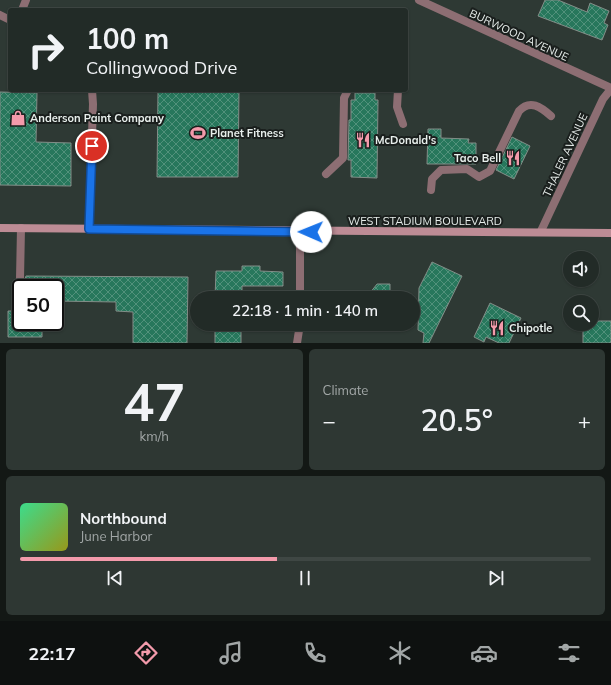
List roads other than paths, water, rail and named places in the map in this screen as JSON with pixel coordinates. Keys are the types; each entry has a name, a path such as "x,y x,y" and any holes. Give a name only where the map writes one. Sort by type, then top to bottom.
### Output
{"main road":[{"name":"WEST STADIUM BOULEVARD","path":"0,228 611,232"}],"street":[{"name":"BURWOOD AVENUE","path":"419,0 611,88"},
{"name":"THALER AVENUE","path":"541,231 603,99 611,88"},
{"path":"89,229 92,92"},
{"path":"326,174 343,158 344,98 347,92"},
{"path":"398,92 397,107 403,124"},
{"path":"431,190 432,179 441,170 467,170 479,177 490,172 519,111 523,107 529,104 536,105 551,116"},
{"path":"20,279 21,228"},
{"path":"300,231 300,291"},
{"path":"297,343 299,331"}],"place":[{"name":"Anderson Paint Company","path":"18,118"},
{"name":"Planet Fitness","path":"198,133"},
{"name":"McDonald's","path":"363,140"},
{"name":"Taco Bell","path":"513,158"},
{"name":"Chipotle","path":"497,328"}]}
